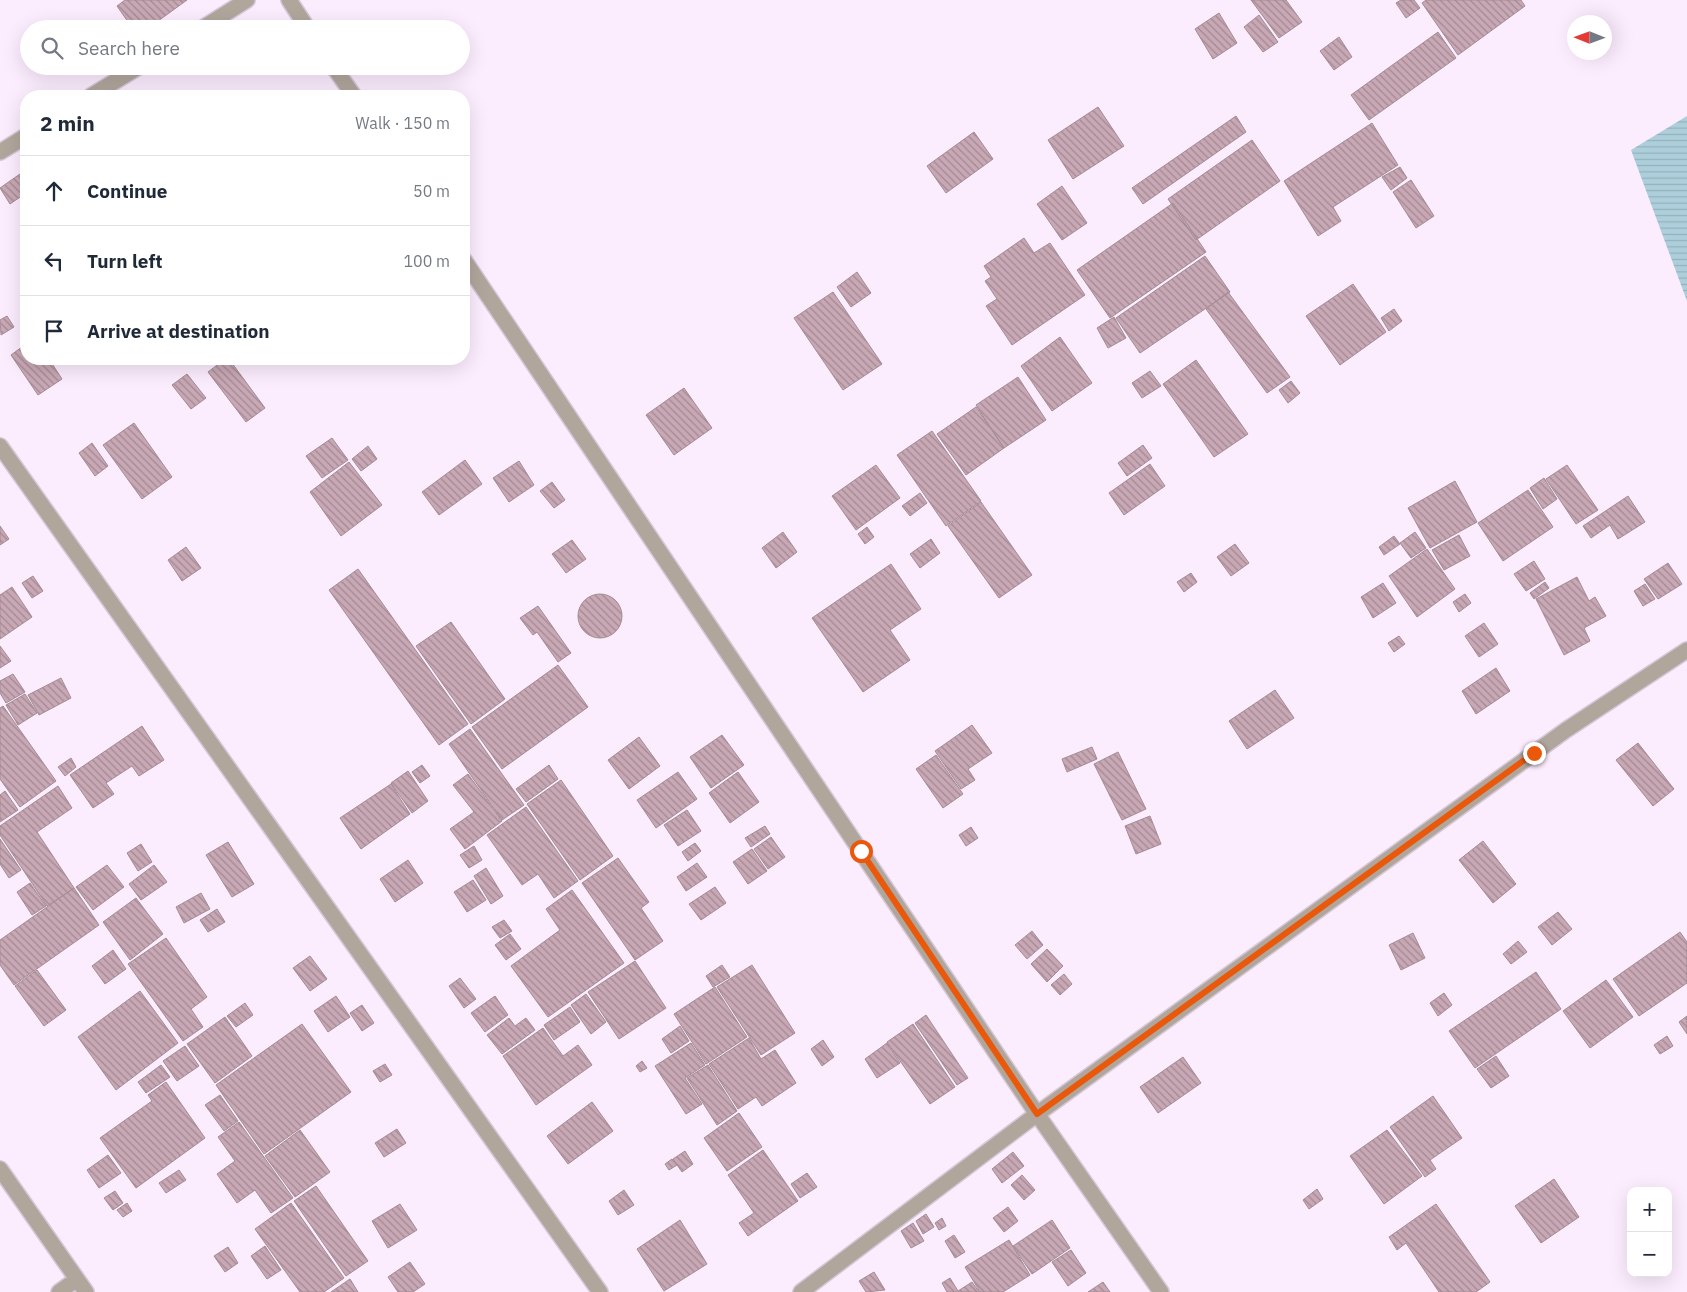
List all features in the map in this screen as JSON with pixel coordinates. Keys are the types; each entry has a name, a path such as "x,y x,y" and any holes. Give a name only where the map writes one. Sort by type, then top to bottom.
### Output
{"street":[{"path":"215,20 247,0"},
{"path":"289,0 302,20"},
{"path":"101,90 125,75"},
{"path":"339,75 350,90"},
{"path":"0,152 20,140"},
{"path":"470,269 1037,1114 1162,1292"},
{"path":"0,446 600,1292"},
{"path":"801,1292 1037,1114 1566,730 1687,650"},
{"path":"0,1169 86,1292"},
{"path":"59,1292 77,1279"}],"water":[{"path":"1687,116 1687,301 1631,150"}],"building":[{"path":"125,0 187,0 159,20 127,20 117,6"},
{"path":"1251,0 1286,0 1302,22 1279,38"},
{"path":"1401,0 1414,0 1420,8 1406,18 1396,3"},
{"path":"1426,0 1521,0 1525,6 1458,55 1422,3"},
{"path":"1219,13 1237,43 1213,59 1195,29"},
{"path":"1259,15 1278,42 1263,52 1244,27"},
{"path":"1438,32 1456,58 1369,120 1351,95"},
{"path":"1339,37 1352,57 1334,70 1320,51"},
{"path":"1098,107 1124,146 1073,179 1048,140"},
{"path":"1236,116 1246,132 1143,204 1132,188"},
{"path":"1372,123 1398,165 1333,207 1341,221 1318,236 1284,181"},
{"path":"974,132 993,159 946,193 927,166"},
{"path":"1252,140 1280,181 1196,240 1168,199"},
{"path":"1400,167 1407,178 1391,190 1382,177"},
{"path":"20,174 20,197 10,204 0,188"},
{"path":"1411,180 1434,216 1416,228 1393,192"},
{"path":"1062,186 1087,223 1062,240 1037,204"},
{"path":"1173,203 1206,252 1110,318 1077,270"},
{"path":"1024,238 1034,253 1050,243 1085,295 1012,345 986,306 997,299 985,281 991,277 984,266"},
{"path":"1205,256 1230,292 1140,353 1116,318"},
{"path":"857,272 871,293 851,307 837,287"},
{"path":"1353,284 1386,332 1340,365 1306,316"},
{"path":"833,292 882,364 843,390 794,318"},
{"path":"1228,292 1290,377 1267,393 1206,309"},
{"path":"1394,309 1402,321 1389,331 1381,318"},
{"path":"7,316 14,327 1,335 0,320"},
{"path":"1114,317 1126,338 1108,348 1097,328"},
{"path":"1060,337 1092,383 1052,411 1021,366"},
{"path":"20,348 20,365 53,365 62,379 38,395 11,355"},
{"path":"1196,360 1248,434 1214,457 1163,384"},
{"path":"217,365 233,365 265,408 246,422 208,372"},
{"path":"1150,371 1161,386 1142,398 1132,383"},
{"path":"187,374 206,398 191,409 172,385"},
{"path":"1018,377 1046,420 1004,448 976,405"},
{"path":"1291,381 1300,393 1288,403 1279,390"},
{"path":"684,388 712,428 674,455 646,415"},
{"path":"976,407 1004,448 966,475 937,434"},
{"path":"134,423 172,477 142,499 103,445"},
{"path":"932,431 981,501 946,526 897,455"},
{"path":"332,438 348,460 322,478 306,456"},
{"path":"92,443 108,466 95,476 79,453"},
{"path":"1143,445 1152,458 1127,476 1118,463"},
{"path":"368,446 377,459 361,471 352,459"},
{"path":"465,460 482,484 439,515 422,492"},
{"path":"519,461 534,485 509,502 493,478"},
{"path":"349,462 382,505 341,536 310,492"},
{"path":"1150,464 1165,486 1124,515 1109,493"},
{"path":"876,465 900,498 856,530 832,496"},
{"path":"1567,465 1598,510 1576,524 1546,479"},
{"path":"1544,478 1557,499 1543,509 1530,488"},
{"path":"1455,481 1477,522 1430,548 1408,508"},
{"path":"552,482 565,500 554,508 540,491"},
{"path":"1528,490 1553,527 1503,561 1478,523"},
{"path":"920,493 927,503 910,516 902,506"},
{"path":"1628,496 1645,522 1618,539 1610,525 1591,538 1583,526"},
{"path":"981,502 1032,575 999,598 948,526"},
{"path":"0,526 9,539 0,545"},
{"path":"867,527 874,537 865,544 858,534"},
{"path":"783,532 797,552 776,568 762,548"},
{"path":"1415,532 1426,548 1411,558 1400,543"},
{"path":"1459,535 1470,556 1444,570 1432,550"},
{"path":"1394,536 1400,544 1384,555 1379,547"},
{"path":"931,539 940,553 920,568 910,554"},
{"path":"572,540 586,559 566,573 552,554"},
{"path":"1235,544 1249,563 1231,576 1217,557"},
{"path":"186,547 201,568 182,581 168,560"},
{"path":"1427,549 1455,589 1417,617 1389,576"},
{"path":"1534,561 1545,579 1526,591 1514,574"},
{"path":"1668,563 1682,584 1658,599 1644,579"},
{"path":"891,564 921,609 890,630 910,660 863,692 812,618"},
{"path":"358,569 468,724 439,745 329,590"},
{"path":"1191,573 1197,582 1184,592 1177,582"},
{"path":"33,576 43,591 32,598 22,583"},
{"path":"1577,577 1589,601 1595,597 1606,616 1584,628 1590,641 1564,655 1536,599"},
{"path":"1545,582 1549,588 1534,599 1530,593"},
{"path":"1383,583 1396,603 1373,618 1361,597"},
{"path":"1645,584 1655,599 1643,606 1634,591"},
{"path":"12,587 32,617 0,639 0,595"},
{"path":"604,594 616,600 621,607 621,625 616,632 609,637 596,638 588,635 581,628 578,612 581,604 588,597"},
{"path":"1465,594 1471,603 1459,612 1453,602"},
{"path":"538,606 571,653 558,662 537,632 533,635 520,618"},
{"path":"451,622 505,699 471,724 416,646"},
{"path":"1484,623 1498,644 1479,657 1465,636"},
{"path":"1399,636 1405,644 1394,652 1388,643"},
{"path":"0,646 11,661 0,668"},
{"path":"558,665 588,707 502,769 472,727"},
{"path":"1496,668 1510,691 1476,714 1462,691"},
{"path":"13,674 25,692 6,703 0,693 0,681"},
{"path":"61,678 71,698 39,715 28,695"},
{"path":"1275,690 1294,718 1247,749 1229,721"},
{"path":"25,694 37,713 18,725 6,705"},
{"path":"3,706 56,781 20,807 0,779 0,708"},
{"path":"972,725 992,753 968,769 975,780 961,789 935,751"},
{"path":"142,726 164,760 139,776 132,766 106,783 114,794 93,808 70,775"},
{"path":"470,729 524,805 502,820 449,744"},
{"path":"722,735 744,765 711,788 690,757"},
{"path":"639,737 660,766 629,789 608,760"},
{"path":"1638,743 1674,789 1653,806 1616,760"},
{"path":"1092,747 1097,759 1067,772 1062,759"},
{"path":"1118,752 1146,809 1122,820 1094,764"},
{"path":"936,755 963,794 943,808 916,769"},
{"path":"71,758 76,767 65,776 58,767"},
{"path":"422,765 430,776 420,783 412,772"},
{"path":"549,765 558,779 526,802 516,789"},
{"path":"408,771 428,801 412,813 391,783"},
{"path":"678,772 697,799 656,828 637,800"},
{"path":"738,772 759,802 730,823 709,793"},
{"path":"468,774 502,821 465,849 450,829 474,812 453,785"},
{"path":"561,780 613,856 580,880 527,804"},
{"path":"391,784 410,814 361,849 340,818"},
{"path":"58,786 72,808 37,832 74,888 47,906 0,835 0,826"},
{"path":"5,791 18,810 0,822 0,795"},
{"path":"526,807 578,881 554,898 538,874 522,885 487,835"},
{"path":"687,810 701,831 678,846 664,825"},
{"path":"1150,816 1161,844 1136,854 1125,826"},
{"path":"765,826 770,834 751,847 745,838"},
{"path":"971,827 978,838 966,846 959,835"},
{"path":"771,837 785,857 768,869 754,849"},
{"path":"0,839 21,870 9,878 0,864"},
{"path":"1483,841 1516,884 1493,903 1459,860"},
{"path":"228,842 254,884 232,897 206,855"},
{"path":"695,843 701,851 688,861 682,852"},
{"path":"141,844 152,862 138,871 127,853"},
{"path":"474,846 482,860 469,868 460,855"},
{"path":"752,849 767,871 748,884 733,862"},
{"path":"618,858 649,902 641,908 663,941 635,960 582,883"},
{"path":"408,860 423,883 395,902 380,879"},
{"path":"697,863 707,877 686,891 677,877"},
{"path":"107,865 124,887 93,910 76,887"},
{"path":"154,865 167,882 141,900 129,884"},
{"path":"486,868 503,896 491,904 474,876"},
{"path":"473,880 486,900 467,912 454,892"},
{"path":"30,883 46,906 32,915 17,892"},
{"path":"715,887 726,903 701,920 689,904"},
{"path":"74,888 99,925 14,985 0,965 0,940"},
{"path":"572,890 624,963 548,1017 511,966 560,930 546,909"},
{"path":"201,893 210,909 184,923 176,907"},
{"path":"136,898 163,934 130,960 103,922"},
{"path":"217,909 225,922 208,932 200,920"},
{"path":"1558,912 1572,929 1552,945 1538,927"},
{"path":"504,920 512,931 500,938 492,927"},
{"path":"1032,931 1043,945 1027,959 1015,945"},
{"path":"1680,932 1687,942 1687,983 1639,1016 1613,979"},
{"path":"1413,933 1425,958 1401,970 1389,945"},
{"path":"510,934 521,949 506,960 495,945"},
{"path":"166,938 207,997 191,1009 203,1027 183,1041 128,964"},
{"path":"1518,941 1527,952 1511,964 1503,954"},
{"path":"1047,949 1063,966 1047,982 1031,964"},
{"path":"113,950 126,969 105,984 92,966"},
{"path":"310,956 327,979 310,991 293,968"},
{"path":"635,961 666,1008 619,1039 588,992"},
{"path":"722,965 730,977 713,987 706,976"},
{"path":"752,965 795,1033 761,1055 717,987"},
{"path":"37,970 66,1010 44,1026 15,986"},
{"path":"1536,972 1561,1009 1475,1068 1449,1031"},
{"path":"1064,974 1072,984 1060,995 1051,985"},
{"path":"460,978 476,999 464,1008 449,986"},
{"path":"1606,980 1633,1017 1590,1048 1563,1011"},
{"path":"715,987 747,1037 706,1064 674,1014"},
{"path":"140,991 178,1043 116,1090 78,1037"},
{"path":"1444,993 1452,1005 1438,1016 1430,1003"},
{"path":"586,994 606,1022 591,1034 571,1005"},
{"path":"336,996 350,1017 328,1032 314,1011"},
{"path":"495,996 508,1015 485,1032 471,1013"},
{"path":"245,1003 253,1015 236,1027 227,1016"},
{"path":"362,1005 374,1023 362,1031 350,1013"},
{"path":"570,1007 580,1022 554,1040 544,1025"},
{"path":"926,1015 968,1078 957,1085 915,1023"},
{"path":"1687,1016 1687,1034 1679,1022"},
{"path":"225,1017 252,1056 215,1083 187,1044"},
{"path":"509,1018 515,1026 526,1018 535,1030 502,1054 487,1035"},
{"path":"302,1024 351,1092 264,1154 216,1085"},
{"path":"913,1024 955,1087 930,1104 887,1042"},
{"path":"680,1026 689,1041 671,1053 662,1039"},
{"path":"543,1028 563,1056 578,1045 592,1065 536,1105 503,1056"},
{"path":"1667,1036 1673,1046 1660,1054 1654,1045"},
{"path":"749,1038 761,1059 775,1050 796,1083 762,1106 756,1097 738,1109 709,1064"},
{"path":"823,1040 834,1057 822,1066 811,1049"},
{"path":"691,1043 705,1065 685,1078 702,1104 686,1114 655,1066"},
{"path":"887,1043 900,1063 877,1078 865,1059"},
{"path":"185,1046 199,1066 177,1081 163,1061"},
{"path":"1496,1056 1509,1076 1491,1088 1477,1069"},
{"path":"1183,1057 1201,1083 1158,1113 1140,1087"},
{"path":"642,1061 647,1068 640,1072 636,1066"},
{"path":"385,1064 392,1075 380,1082 373,1071"},
{"path":"161,1065 170,1077 146,1093 138,1082"},
{"path":"708,1065 737,1111 717,1125 687,1078"},
{"path":"166,1082 205,1138 136,1188 100,1138 152,1101 148,1095"},
{"path":"220,1095 238,1121 224,1131 205,1105"},
{"path":"1433,1096 1462,1138 1430,1160 1436,1169 1425,1177 1390,1127"},
{"path":"592,1102 613,1131 568,1164 547,1136"},
{"path":"739,1113 762,1147 727,1171 704,1138"},
{"path":"239,1122 293,1198 271,1213 255,1190 237,1203 217,1174 235,1161 218,1137"},
{"path":"397,1129 406,1143 384,1157 375,1143"},
{"path":"300,1130 330,1172 295,1197 265,1156"},
{"path":"1387,1130 1422,1176 1384,1204 1350,1156"},
{"path":"763,1150 798,1201 748,1236 739,1223 754,1213 728,1175"},
{"path":"685,1151 693,1164 682,1172 673,1159"},
{"path":"1013,1152 1024,1166 1002,1183 992,1169"},
{"path":"108,1155 121,1173 99,1188 87,1170"},
{"path":"672,1159 677,1165 669,1170 665,1164"},
{"path":"179,1170 186,1180 166,1193 159,1183"},
{"path":"807,1173 817,1187 800,1198 791,1184"},
{"path":"1022,1175 1035,1190 1024,1200 1011,1185"},
{"path":"1554,1179 1579,1217 1541,1243 1515,1206"},
{"path":"316,1186 368,1261 346,1276 294,1201"},
{"path":"1317,1189 1323,1199 1309,1209 1303,1200"},
{"path":"624,1190 634,1205 618,1215 609,1201"},
{"path":"115,1191 123,1203 113,1210 104,1198"},
{"path":"127,1203 132,1211 123,1217 117,1210"},
{"path":"291,1203 344,1278 324,1292 300,1292 255,1229"},
{"path":"400,1204 417,1230 388,1248 372,1221"},
{"path":"1436,1204 1490,1282 1476,1292 1439,1292 1406,1243 1397,1250 1389,1237"},
{"path":"1008,1207 1018,1221 1004,1232 993,1218"},
{"path":"926,1214 934,1227 923,1234 916,1221"},
{"path":"942,1218 946,1226 939,1230 935,1223"},
{"path":"680,1220 707,1264 664,1291 637,1249"},
{"path":"1052,1220 1070,1248 1032,1274 1013,1246"},
{"path":"913,1223 924,1241 911,1248 901,1231"},
{"path":"954,1235 965,1252 955,1258 945,1241"},
{"path":"1009,1240 1030,1275 1003,1292 980,1292 965,1267"},
{"path":"265,1246 281,1270 267,1279 251,1256"},
{"path":"228,1247 238,1263 225,1272 214,1256"},
{"path":"1071,1250 1086,1273 1068,1286 1052,1262"},
{"path":"410,1262 425,1284 413,1292 398,1292 388,1277"},
{"path":"874,1272 885,1290 866,1292 859,1281"},
{"path":"950,1278 958,1291 972,1282 979,1292 947,1292 942,1283"},
{"path":"350,1279 358,1292 331,1292"},
{"path":"1103,1282 1110,1292 1088,1292"}],"route":[{"path":"861,851 1037,1114 1534,753"}]}
